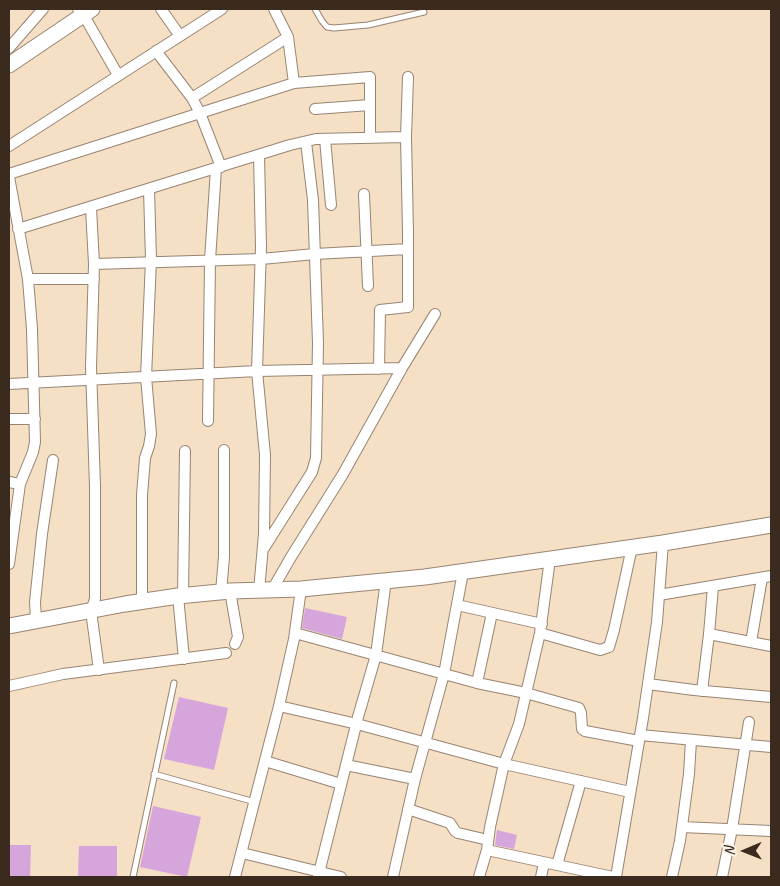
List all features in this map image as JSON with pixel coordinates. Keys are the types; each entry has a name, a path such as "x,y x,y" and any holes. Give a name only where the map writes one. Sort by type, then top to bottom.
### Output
{"street":[{"path":"9,48 43,9"},
{"path":"161,9 180,36"},
{"path":"9,146 222,9"},
{"path":"274,9 288,37 294,83"},
{"path":"9,65 84,11 118,75"},
{"path":"192,98 288,37"},
{"path":"156,51 192,98 200,113 218,168 210,260 208,421"},
{"path":"9,564 20,484 35,442 35,419 32,329 28,280 9,175 294,83 370,77 370,138"},
{"path":"380,369 380,310 408,307 406,137 408,77"},
{"path":"315,109 370,104"},
{"path":"18,229 306,142 325,139 406,137"},
{"path":"325,139 331,205"},
{"path":"262,551 312,472 317,446 318,370 315,254 313,200 306,142"},
{"path":"259,155 261,259 257,371 264,455 262,551 266,591"},
{"path":"142,601 142,495 145,458 151,434 146,377 151,262 149,189"},
{"path":"364,194 368,286"},
{"path":"91,208 94,264 91,380 95,486 95,599 91,611 98,670"},
{"path":"94,264 261,259 408,249"},
{"path":"28,280 94,279"},
{"path":"266,591 291,557 343,474 402,368 435,314"},
{"path":"9,384 257,371 402,368"},
{"path":"9,419 35,419"},
{"path":"224,450 225,592 238,637 235,644"},
{"path":"184,659 180,596 185,451"},
{"path":"36,620 35,602 42,534 54,460"},
{"path":"9,482 20,484"},
{"path":"9,626 142,601 225,592 301,589 462,572 663,543 771,524"},
{"path":"408,809 450,823 458,833 488,845 544,862 615,877 640,738 657,622 663,543"},
{"path":"457,605 492,613 600,650 609,647 632,547"},
{"path":"479,877 488,845 504,764 519,724 541,629 550,559"},
{"path":"393,877 415,779 444,674 462,572"},
{"path":"659,596 767,577 751,642"},
{"path":"318,874 376,655 386,580"},
{"path":"702,690 713,587"},
{"path":"235,877 279,706 295,633 301,589"},
{"path":"476,683 492,613"},
{"path":"295,633 476,683 526,693 579,708 582,727 585,732 640,738 691,740 771,747"},
{"path":"709,634 771,646"},
{"path":"9,686 63,674 226,654"},
{"path":"648,684 771,697"},
{"path":"279,706 357,724 504,764 630,792"},
{"path":"722,877 732,830 749,722"},
{"path":"672,877 682,827 689,774 691,740"},
{"path":"265,761 341,784"},
{"path":"346,765 415,779"},
{"path":"557,865 581,781"},
{"path":"682,827 771,831"},
{"path":"242,852 318,874 341,877"},
{"path":"541,877 544,862"}],"lane":[{"path":"316,9 327,27 334,28 368,25 424,12"},
{"path":"133,877 174,683"},
{"path":"154,774 255,802"}],"building":[{"path":"305,608 347,617 342,639 302,628"},
{"path":"179,697 228,708 214,770 164,759"},
{"path":"153,806 201,817 187,877 140,867"},
{"path":"497,830 517,835 514,849 495,845"},
{"path":"9,845 31,845 30,877 9,877"},
{"path":"79,846 117,846 117,877 78,877"}]}
